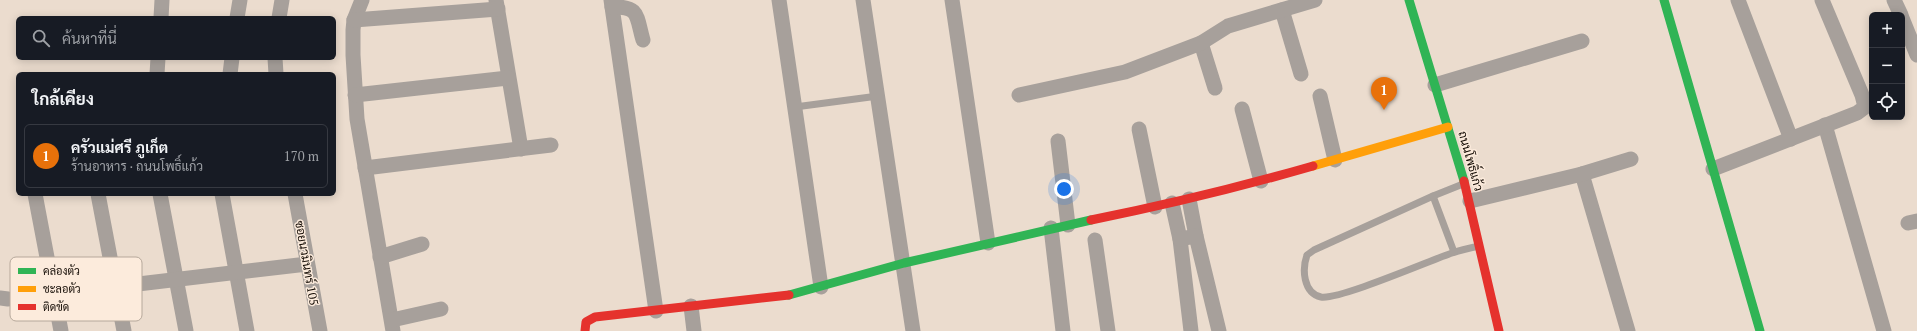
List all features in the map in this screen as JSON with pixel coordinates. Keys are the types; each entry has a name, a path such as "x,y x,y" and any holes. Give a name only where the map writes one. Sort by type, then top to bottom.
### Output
{"street":[{"path":"161,16 162,0"},
{"path":"238,16 240,0"},
{"path":"279,16 282,0"},
{"path":"362,0 354,20 352,41 355,95 365,168 392,326 441,309"},
{"path":"779,0 821,287"},
{"path":"864,0 913,331"},
{"path":"952,0 988,243"},
{"path":"1019,95 1124,72 1201,43 1228,26 1315,0"},
{"name":"ถนนโพธิ์แก้ว","path":"1409,0 1470,201 1499,331"},
{"path":"1664,0 1760,331"},
{"path":"1738,0 1791,139"},
{"path":"1713,169 1857,113 1865,107 1862,95 1822,0"},
{"path":"1894,0 1900,12"},
{"path":"643,40 632,9 626,6 611,3 656,310"},
{"path":"354,20 497,4 508,78 521,149"},
{"path":"1282,10 1301,74"},
{"path":"1905,25 1917,55"},
{"path":"1435,85 1582,41"},
{"path":"1201,43 1215,88"},
{"path":"157,72 158,60"},
{"path":"230,72 232,60"},
{"path":"275,60 276,72"},
{"path":"355,95 508,78"},
{"path":"1320,96 1335,160"},
{"path":"1242,109 1262,181"},
{"path":"1825,125 1884,331"},
{"path":"585,331 586,322 595,317 775,298 821,287 904,263 1068,224 1155,207 1262,181 1448,127"},
{"path":"1139,129 1155,207"},
{"path":"1058,141 1068,224"},
{"path":"365,168 551,145"},
{"path":"1470,201 1582,174 1631,159"},
{"path":"1582,174 1628,331"},
{"path":"35,196 47,257"},
{"path":"98,196 109,257"},
{"path":"160,196 186,331"},
{"path":"222,196 247,331"},
{"name":"ซอยนวมินทร์ 105","path":"295,196 320,331"},
{"path":"1189,199 1196,236 1219,331"},
{"path":"1172,203 1180,239 1191,331"},
{"path":"1051,228 1063,331"},
{"path":"1180,239 1196,236"},
{"path":"1095,240 1108,331"},
{"path":"380,257 422,244"},
{"path":"142,284 307,264"},
{"path":"1188,303 1211,298"},
{"path":"692,306 694,331"},
{"path":"59,321 61,331"},
{"path":"122,321 124,331"}],"lane":[{"path":"794,107 878,96"},
{"path":"1465,184 1433,196 1314,250 1307,255 1303,273 1308,284 1317,294 1330,297 1454,252 1480,245"},
{"path":"1433,196 1454,252"}],"traffic: fast":[{"path":"1409,0 1464,181"},
{"path":"1664,0 1760,331"},
{"path":"789,295 904,263 1091,220"}],"traffic: slow":[{"path":"1313,166 1448,127"}],"traffic: jam":[{"path":"1091,220 1203,195 1313,166"},
{"path":"1464,181 1499,331"},
{"path":"585,331 586,322 595,317 789,295"}],"place":[{"name":"ครัวแม่ศรี ภูเก็ต","path":"1384,110"}]}
